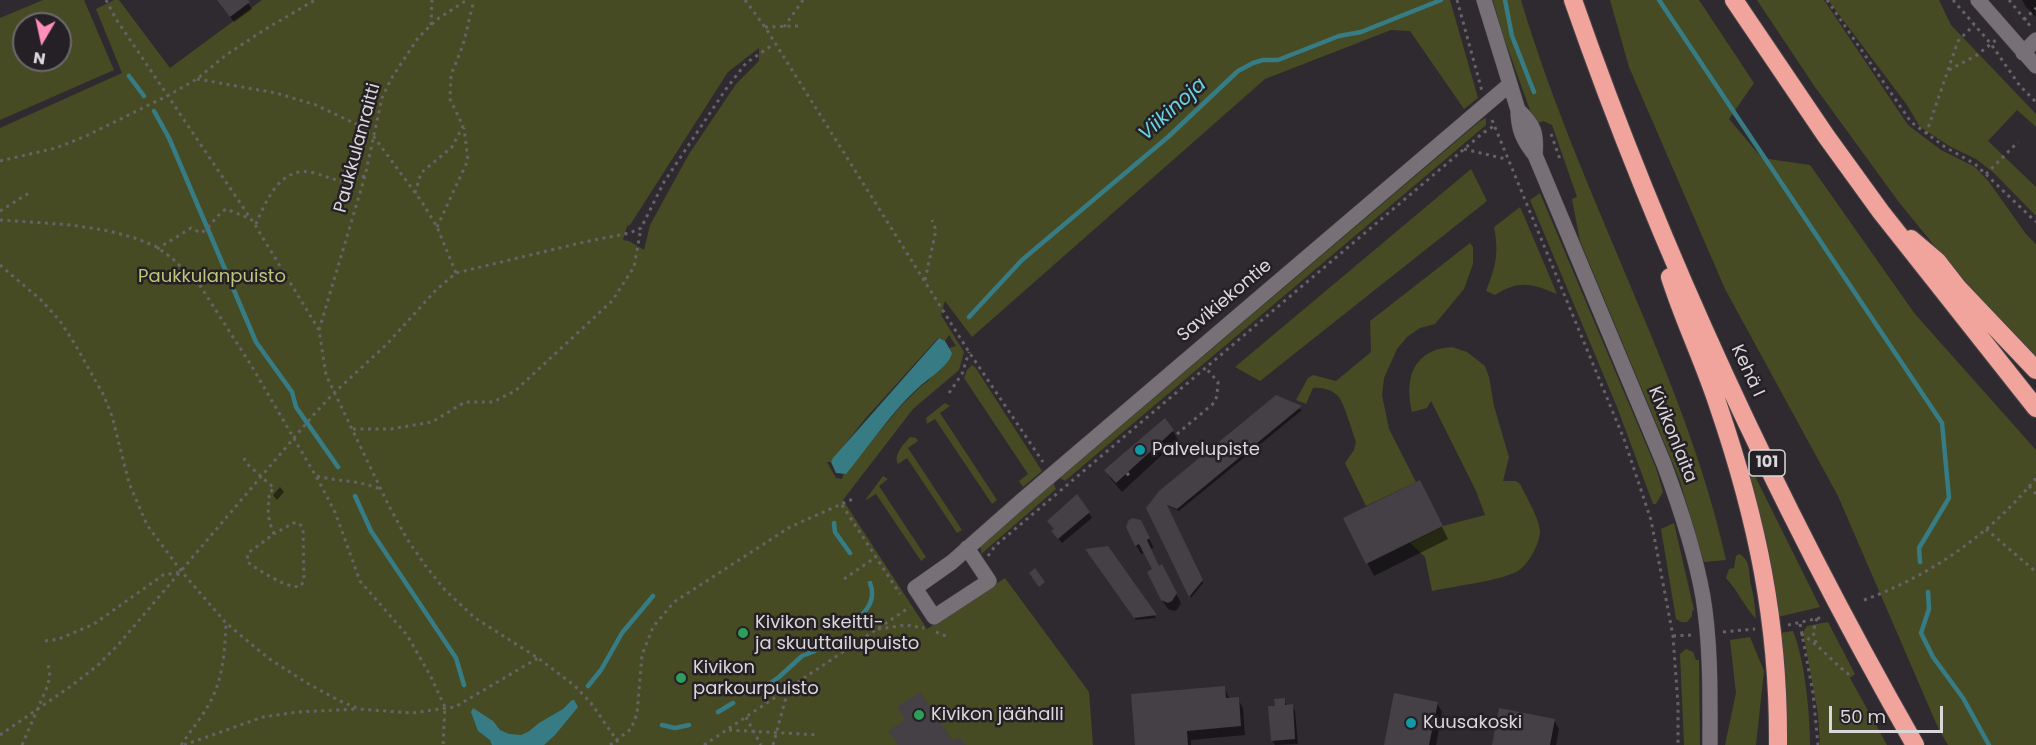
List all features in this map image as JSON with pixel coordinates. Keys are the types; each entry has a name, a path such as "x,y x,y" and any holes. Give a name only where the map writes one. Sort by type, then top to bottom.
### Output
{"highway":[{"name":"Kehä I","path":"1573,0 1599,76 1692,301 1789,510 1851,631 1915,745"},
{"path":"1734,0 1826,136 1881,212 2036,408"},
{"path":"1637,172 1684,319 1718,403 1749,505 1770,601 1776,666 1778,745"},
{"path":"1881,212 1937,261 1958,288 2036,370"}],"street":[{"name":"Kivikonlaita","path":"1484,0 1518,110 1518,125 1525,143 1535,155 1630,380 1680,507 1703,597 1708,647 1710,745"},
{"path":"1978,0 2036,66"},
{"path":"2023,53 2036,40"},
{"name":"Savikiekontie","path":"967,548 989,581 934,617 915,588 952,562 967,548 1509,85"}],"path":[{"path":"304,0 306,5"},
{"path":"0,161 56,148 86,136 169,95 197,79 226,55 264,30 315,0"},
{"path":"431,26 432,0"},
{"name":"Paukkulanraitti","path":"319,330 365,176 382,98 391,79 418,38 467,0"},
{"path":"437,227 468,160 463,126 450,99 451,75 463,45 474,0"},
{"path":"745,0 765,27 969,352 1046,467"},
{"path":"784,27 803,0"},
{"path":"1457,0 1484,96"},
{"path":"1827,0 1911,122 1926,135 1975,164 2036,222"},
{"path":"1953,0 1991,44 2020,86 2036,102"},
{"path":"2008,0 2024,20 2036,8"},
{"path":"107,2 252,219 319,330 326,375 408,539 445,590 475,618 538,658 575,686 591,703 620,745"},
{"path":"1926,135 1958,41 1974,25"},
{"path":"765,27 799,26"},
{"path":"353,429 391,429 432,422 465,402 493,402 514,392 612,301 634,267 641,228 664,182 746,63 774,44"},
{"path":"1949,70 1977,56 1991,44"},
{"path":"197,79 276,93 316,105 356,124 374,137 437,227 456,273"},
{"path":"1490,117 1624,439 1655,534 1673,636 1678,705 1678,745"},
{"path":"415,193 421,173 452,147 463,126"},
{"path":"984,559 995,546 1494,126"},
{"path":"1986,174 2018,142"},
{"path":"1464,149 1507,159"},
{"path":"255,225 274,188 288,175 302,171 312,172 335,181 346,182 365,176"},
{"path":"0,211 29,193"},
{"path":"158,249 191,228 201,233 210,226 217,215 226,209 252,219"},
{"path":"0,219 72,225 135,238 172,258 199,284 316,476 334,512 360,581 407,636 430,675 445,707 443,745"},
{"path":"925,280 936,230 932,220"},
{"path":"0,735 88,672 111,652 182,572 316,412 386,345 436,290 456,273 630,233 641,228"},
{"path":"0,265 41,300 60,321 76,346 104,396 112,416 129,483 147,525 182,572 226,623 268,658 307,683 359,709"},
{"path":"949,393 962,374 969,352"},
{"path":"1177,434 1214,403 1218,381 1206,368"},
{"path":"244,458 246,463 274,488 268,495 270,498 268,515 274,534"},
{"path":"316,476 365,483 382,490"},
{"path":"1864,600 1917,578 1986,529 2036,478"},
{"path":"2029,486 2036,494"},
{"path":"610,745 631,729 637,714 642,655 653,627 663,614 674,603 790,527 855,498"},
{"path":"704,745 909,608 842,505"},
{"path":"293,523 299,523 303,528 304,580 301,586 290,586 247,561 248,553 274,534 293,523"},
{"path":"1986,529 2036,572"},
{"path":"844,579 876,557"},
{"path":"45,641 59,639 94,624 163,575 182,572"},
{"path":"1780,626 1800,624 1824,617"},
{"path":"1816,643 1813,632 1817,618"},
{"path":"183,745 216,690 225,647 226,623"},
{"path":"1800,624 1813,693 1818,745"},
{"path":"876,630 906,625 930,629 946,636"},
{"path":"1718,633 1761,629"},
{"path":"1673,636 1696,634"},
{"path":"1801,634 1816,643 1851,676"},
{"path":"183,745 263,717 298,712 359,709 412,713 455,706 538,658"},
{"path":"22,745 48,685 50,672 47,661"},
{"path":"773,745 788,689"},
{"path":"746,717 761,745"},
{"path":"727,730 819,735"}],"green space":[{"path":"43,0 84,0 114,70 0,120 0,18 12,13 12,72 72,72 72,12 14,12"},
{"name":"Paukkulanpuisto","path":"114,0 119,0 170,68 262,0 1450,0 1478,98 1464,109 1410,31 1391,30 1265,79 972,337 945,301 941,315 964,352 959,370 913,409 843,500 927,629 1005,578 1089,692 1093,745 0,745 0,128 122,73 96,9","holes":["759,48 759,61 736,84 689,154 650,225 644,250 623,240 627,226 630,225 728,72","949,335 956,346 949,348 952,353 928,381 900,407 842,479 836,478 827,462 831,462 865,419 938,338 945,341"]},
{"path":"1493,0 1521,0 1563,123 1681,410 1719,529 1726,560 1704,562 1679,478 1580,241 1572,199 1577,197 1552,125 1543,121 1535,124"},
{"path":"1610,0 1699,0 1754,83 1729,119 1762,158 1810,165 1915,314 2036,450 2036,745 1948,745 1939,730 1838,496 1725,289 1629,67"},
{"path":"1757,0 1824,0 1908,125 1941,150 1975,167 1989,182 2026,234 2036,244 2036,357 1959,276 1898,201 1815,87"},
{"path":"1828,0 1939,0 1951,25 2036,114 2036,127 2017,110 1988,141 2036,187 2036,216 1994,173 1976,159 1951,147 1920,127 1907,105"},
{"path":"1486,118 1486,125 1065,481 1060,478 1480,121"},
{"path":"1471,169 1487,201 1260,381 1235,367"},
{"path":"1540,193 1656,468 1663,492 1656,504 1653,504 1617,407 1530,200"},
{"path":"1520,207 1557,294 1540,287 1525,285 1511,287 1495,295 1486,291 1496,259 1494,227"},
{"path":"1470,243 1473,247 1473,264 1464,289 1435,324 1420,328 1407,337 1397,349 1384,378 1382,395 1389,429 1416,482 1366,506 1345,463 1354,450 1356,442 1339,397 1334,392 1313,388 1306,404 1296,400 1308,378 1313,375 1336,381 1371,352 1370,321"},
{"path":"1452,347 1467,352 1485,366 1509,457 1503,481 1516,481 1520,484 1535,514 1540,531 1533,553 1518,571 1489,580 1432,591 1425,557 1410,543 1443,526 1485,515 1476,491 1431,401 1427,408 1412,412 1409,387 1416,365 1431,352"},
{"path":"972,365 1042,471 1023,487 1019,481 1028,474 964,378"},
{"path":"945,403 950,406 940,413 997,500 992,504 935,419 927,424 926,418"},
{"path":"910,437 918,441 908,448 962,530 957,533 907,458 898,464 898,453"},
{"path":"1751,468 1820,607 1778,617 1766,540 1748,469"},
{"path":"883,476 888,479 879,486 926,557 921,561 876,494 866,500"},
{"path":"1053,483 1056,489 981,554 981,546"},
{"path":"1674,523 1694,610 1687,622 1676,619 1661,529"},
{"path":"1739,554 1748,564 1756,619 1726,578 1729,569 1734,568 1736,556"},
{"path":"1828,622 1855,674 1850,678 1887,745 1820,745 1818,714 1803,632 1807,626"},
{"path":"1793,631 1801,657 1806,687 1810,745 1785,745 1780,633"},
{"path":"1750,637 1764,671 1756,745 1725,745 1736,693 1730,640"},
{"path":"1686,649 1693,652 1696,660 1699,660 1700,745 1684,745 1680,654"}],"water":[{"path":"939,338 945,341 952,353 947,363 900,406 846,474 836,473 831,462 833,458"},
{"path":"572,700 578,707 544,745 492,745 490,740 478,731 471,712 473,708 493,721 500,730 509,734 521,735 563,709"}],"building":[{"path":"217,0 248,0 250,2 230,17"},
{"path":"1276,395 1302,406 1177,509 1167,505 1203,580 1189,597 1146,508 1159,491"},
{"name":"Palvelupiste","path":"1165,418 1174,430 1116,483 1104,470"},
{"path":"1420,480 1443,526 1366,564 1343,518"},
{"path":"1077,494 1090,512 1058,539 1051,531 1054,529 1047,521"},
{"path":"1132,518 1141,520 1150,538 1147,540 1159,566 1162,564 1177,593 1168,603 1161,600 1147,572 1152,569 1139,544 1135,546 1126,527"},
{"path":"1108,546 1157,615 1134,618 1085,549"},
{"path":"1035,568 1045,582 1039,587 1029,573"},
{"path":"1225,686 1226,698 1239,697 1241,726 1187,731 1188,745 1135,745 1131,694"},
{"name":"Kivikon jäähalli","path":"920,692 953,741 960,737 965,745 898,745 888,731 905,720 897,707"},
{"name":"Kuusakoski","path":"1394,693 1438,702 1429,745 1384,745"},
{"path":"1285,698 1285,705 1293,704 1295,739 1271,741 1268,706 1275,706 1274,699"},
{"name":"Kuusakoski","path":"1499,708 1555,719 1550,745 1492,745"}],"waterway":[{"name":"Viikinoja","path":"969,317 1022,260 1168,137 1238,71 1253,63 1278,60 1339,36 1361,32 1441,0"},
{"path":"1505,0 1512,36 1534,92"},
{"path":"1659,0 1942,423 1949,498 1919,548 1920,562"},
{"path":"129,76 144,96"},
{"path":"154,111 169,138 256,342 292,392 296,407 338,467"},
{"path":"355,496 371,531 456,658 464,685"},
{"path":"834,523 835,532 850,553"},
{"path":"848,626 863,613 870,603 872,597 870,583"},
{"path":"1928,592 1929,609 1921,633 1933,657 1963,698 1989,745"},
{"path":"588,686 601,670 622,633 653,596"},
{"path":"756,693 779,677 802,656 815,651"},
{"path":"718,712 733,703"},
{"path":"662,725 675,728 689,725"}],"place":[{"name":"Palvelupiste","path":"1140,450"},
{"name":"Kivikon skeitti- ja skuuttailupuisto","path":"743,633"},
{"name":"Kivikon parkourpuisto","path":"681,678"},
{"name":"Kivikon jäähalli","path":"919,715"},
{"name":"Kuusakoski","path":"1411,723"}]}
